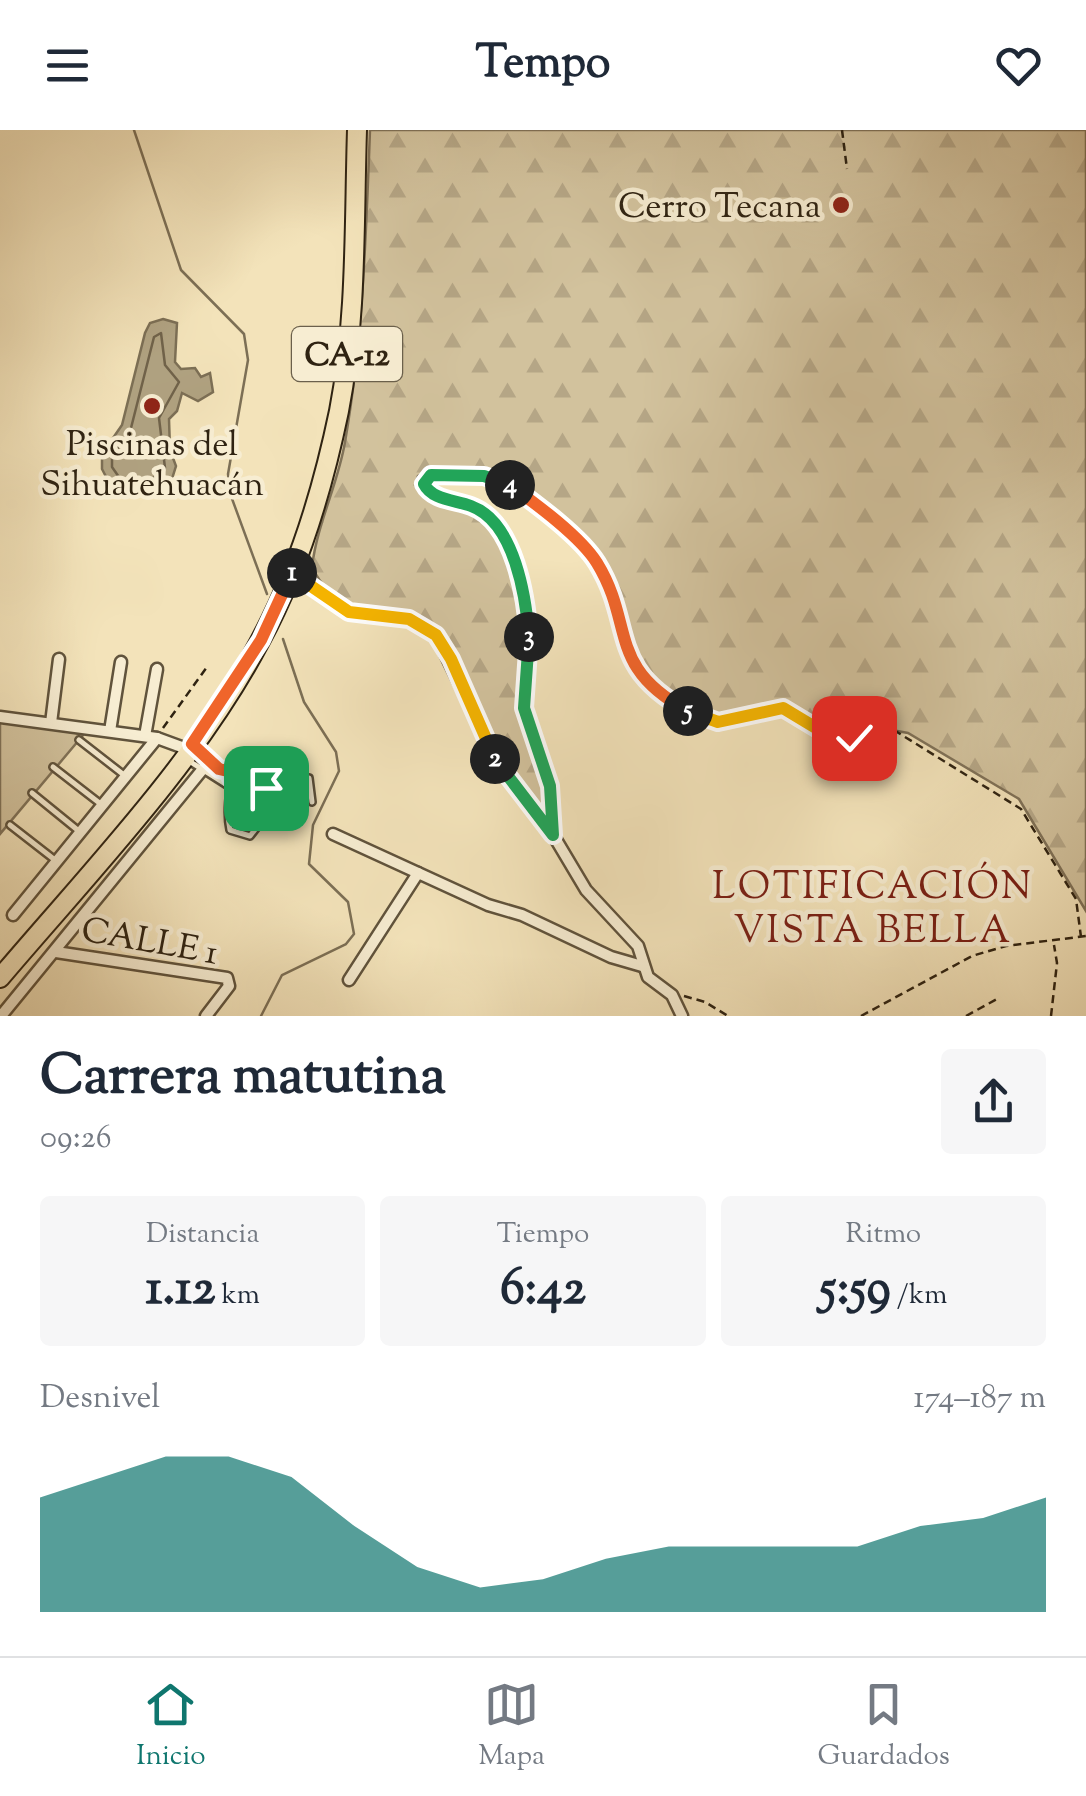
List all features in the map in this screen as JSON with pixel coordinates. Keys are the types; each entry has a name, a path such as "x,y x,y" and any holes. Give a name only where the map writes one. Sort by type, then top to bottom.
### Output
{"main road":[{"name":"CA-12","path":"0,978 187,750 261,640 320,487 339,410 354,285 358,130"}],"street":[{"path":"290,571 349,612 409,619 436,635 501,769 553,835 586,890 638,946 648,977 672,994 682,1016"},
{"path":"51,723 59,659"},
{"path":"110,731 121,662"},
{"path":"13,915 128,778 152,737 156,668"},
{"path":"0,717 152,737 187,750"},
{"path":"1,1016 211,759"},
{"path":"334,834 488,905 559,930 622,962 642,966"},
{"path":"350,980 418,872"},
{"path":"62,905 85,916"},
{"name":"CALLE 1","path":"56,952 227,978 229,986 206,1016"}],"lane":[{"path":"79,740 128,778"},
{"path":"187,750 211,759 232,776 260,781 266,788 264,818 250,836 230,830 232,776"},
{"path":"187,750 201,770 230,788"},
{"path":"54,767 104,807"},
{"path":"232,776 309,778 312,802"},
{"path":"32,794 82,833"},
{"path":"10,825 57,862"}],"path":[{"path":"842,130 847,169"},
{"path":"553,835 550,786 524,708 529,644 522,576 491,521 472,506 426,490 425,477 503,480 581,544 607,583 632,664 676,704 718,722 783,708 841,743 867,733 897,732 1007,797 1033,827 1076,899 1084,937 1006,946 972,956 865,1015"},
{"path":"152,737 207,667"},
{"path":"1051,1016 1057,963 1054,943"},
{"path":"672,994 705,1002 728,1016"},
{"path":"966,1016 997,999"}],"green space":[{"path":"370,130 1086,130 1086,911 1019,799 908,733 870,726 854,736 839,737 786,700 720,714 700,712 666,696 632,661 611,598 588,551 502,473 433,470 418,476 415,485 431,497 481,516 500,536 516,567 526,601 529,636 519,706 549,817 495,747 459,667 434,628 363,612 334,596 322,583 312,567 342,458 351,403 363,286"},
{"path":"0,722 84,734 0,834"}],"water":[{"name":"Piscinas del Sihuatehuacán","path":"163,319 177,323 175,362 181,369 195,368 201,377 210,373 213,392 198,401 182,393 177,411 169,419 170,450 176,466 171,482 143,492 113,490 102,469 102,454 122,425 145,333 150,323"}],"waterway":[{"path":"134,130 181,270 244,334 248,360 228,474 231,496 267,594"},
{"path":"261,1016 282,975 346,944 354,934 348,902 309,864 313,825 339,771 336,752 304,702 283,639"}],"place":[{"name":"Cerro Tecana","path":"841,205"},
{"name":"Piscinas del Sihuatehuacán","path":"152,406"}],"district":[{"name":"LOTIFICACIÓN VISTA BELLA","path":"873,907"}],"route":[{"path":"266,788 260,781 231,779 232,772 219,769 192,744 219,709 261,640 290,571 349,612 409,619 436,635 451,659 482,735 501,769 553,835 550,786 524,708 529,644 522,576 491,521 472,506 426,490 425,477 431,475 503,480 581,544 598,564 607,583 632,664 676,704 718,722 754,711 783,708 841,743 854,738"}]}
